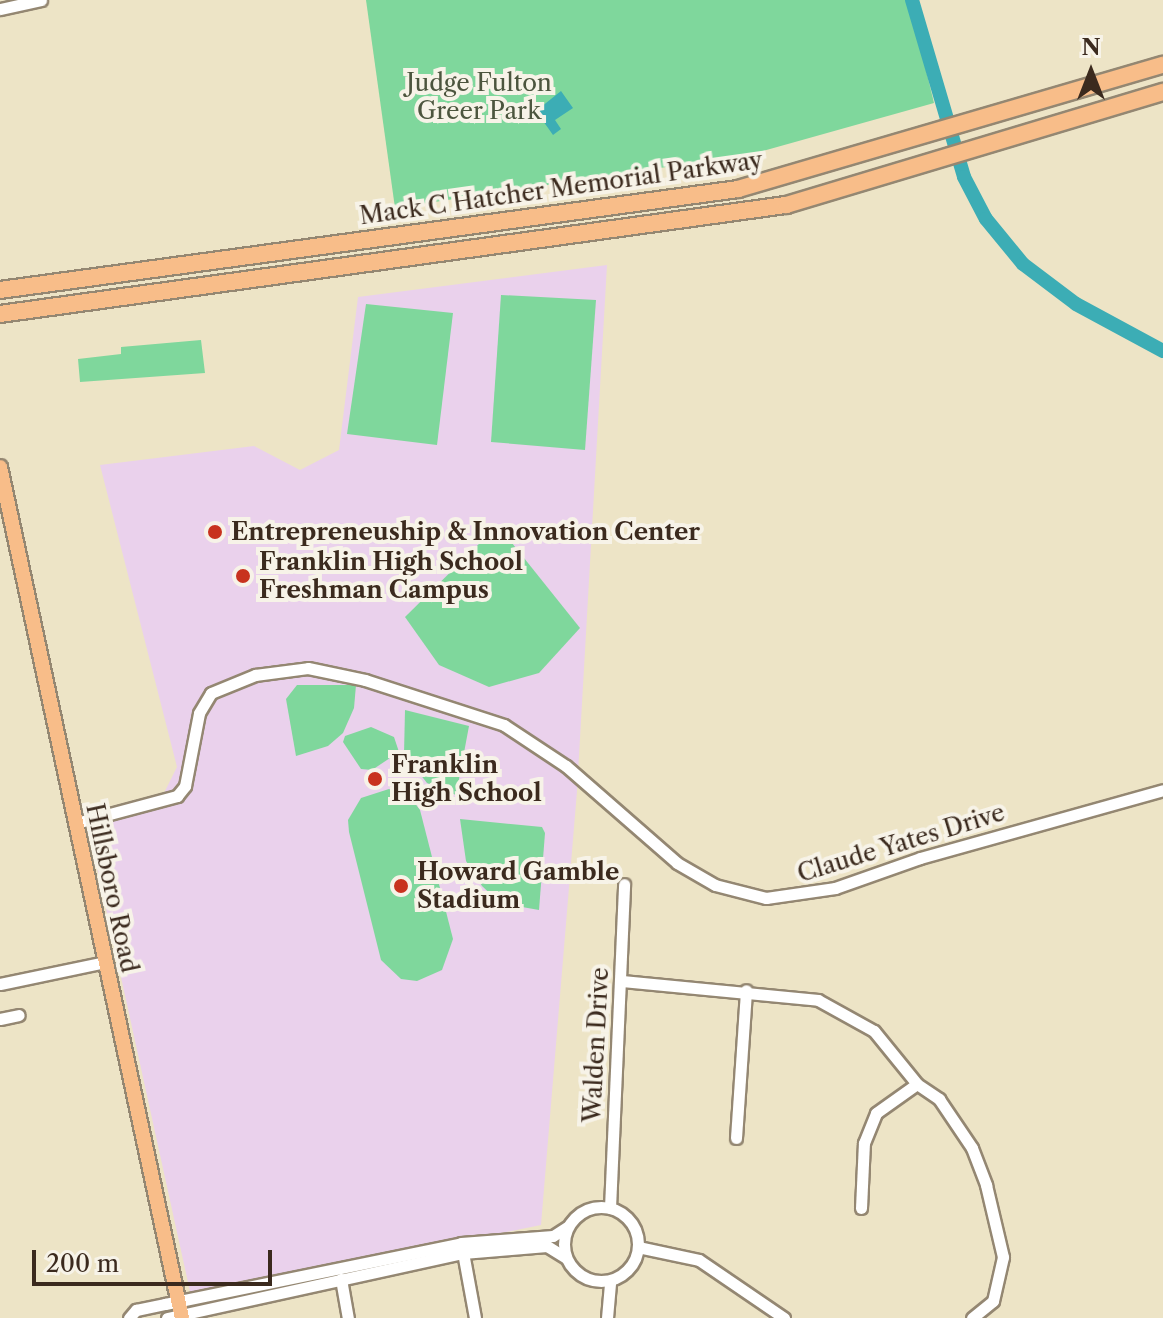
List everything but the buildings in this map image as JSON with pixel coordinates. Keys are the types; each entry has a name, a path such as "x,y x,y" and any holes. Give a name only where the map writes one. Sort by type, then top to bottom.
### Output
{"highway":[{"name":"Mack C Hatcher Memorial Parkway","path":"0,290 693,197 776,181 1163,65"},
{"name":"Mack C Hatcher Memorial Parkway","path":"0,314 700,220 786,205 1163,92"}],"main road":[{"name":"Hillsboro Road","path":"0,467 178,1313"}],"street":[{"path":"0,9 41,0"},
{"name":"Claude Yates Drive","path":"76,823 177,796 189,773 199,713 211,693 255,675 308,668 365,680 504,725 566,766 677,863 715,885 766,898 835,888 920,858 1163,790"},
{"name":"Walden Drive","path":"610,1208 624,884"},
{"path":"0,984 105,962"},
{"path":"622,981 746,990 818,1000 874,1031 917,1084 939,1099 972,1148 996,1213 1003,1257 993,1301 972,1318"},
{"path":"736,1138 746,990"},
{"path":"0,1019 19,1015"},
{"path":"861,1208 864,1143 876,1113 917,1084"},
{"path":"129,1318 136,1310 178,1313 228,1297 462,1248 553,1236 589,1209 610,1208 632,1223 638,1247 631,1267 610,1281 588,1280 566,1258 547,1246 462,1248 341,1279 228,1297"},
{"path":"566,1258 567,1227"},
{"path":"638,1247 699,1260 784,1318"},
{"path":"462,1248 475,1318"},
{"path":"341,1279 348,1318"},
{"path":"607,1318 610,1281"}],"shaded area":[{"name":"Franklin High School","path":"607,265 577,791 541,1225 191,1296 85,813 164,793 177,767 100,465 254,446 300,470 339,450 358,297"}],"green space":[{"name":"Judge Fulton Greer Park","path":"366,0 909,0 934,103 752,154 395,208"},
{"path":"501,295 596,300 585,450 491,442"},
{"path":"366,304 453,313 437,445 347,434"},
{"path":"201,340 205,373 80,382 78,359 121,354 121,347"},
{"path":"491,532 504,533 580,628 539,673 489,687 439,665 405,617"},
{"path":"297,685 356,685 354,708 343,733 328,746 296,756 286,699"},
{"path":"405,710 469,726 456,795 427,783 404,754"},
{"path":"371,727 394,737 399,752 372,770 361,769 343,742 345,736"},
{"name":"Howard Gamble Stadium","path":"389,789 411,798 420,810 453,939 442,970 417,981 401,979 381,960 349,832 348,820 361,798"},
{"path":"460,819 542,827 545,833 539,910 500,903 482,886 466,861"}],"water":[{"path":"561,91 573,108 555,120 561,129 553,135 536,111"}],"waterway":[{"path":"912,0 964,177 986,219 1023,264 1076,304 1163,351"}],"place":[{"name":"Entrepreneuship & Innovation Center","path":"215,532"},
{"name":"Franklin High School Freshman Campus","path":"243,576"},
{"name":"Franklin High School","path":"375,779"},
{"name":"Howard Gamble Stadium","path":"401,886"}]}
